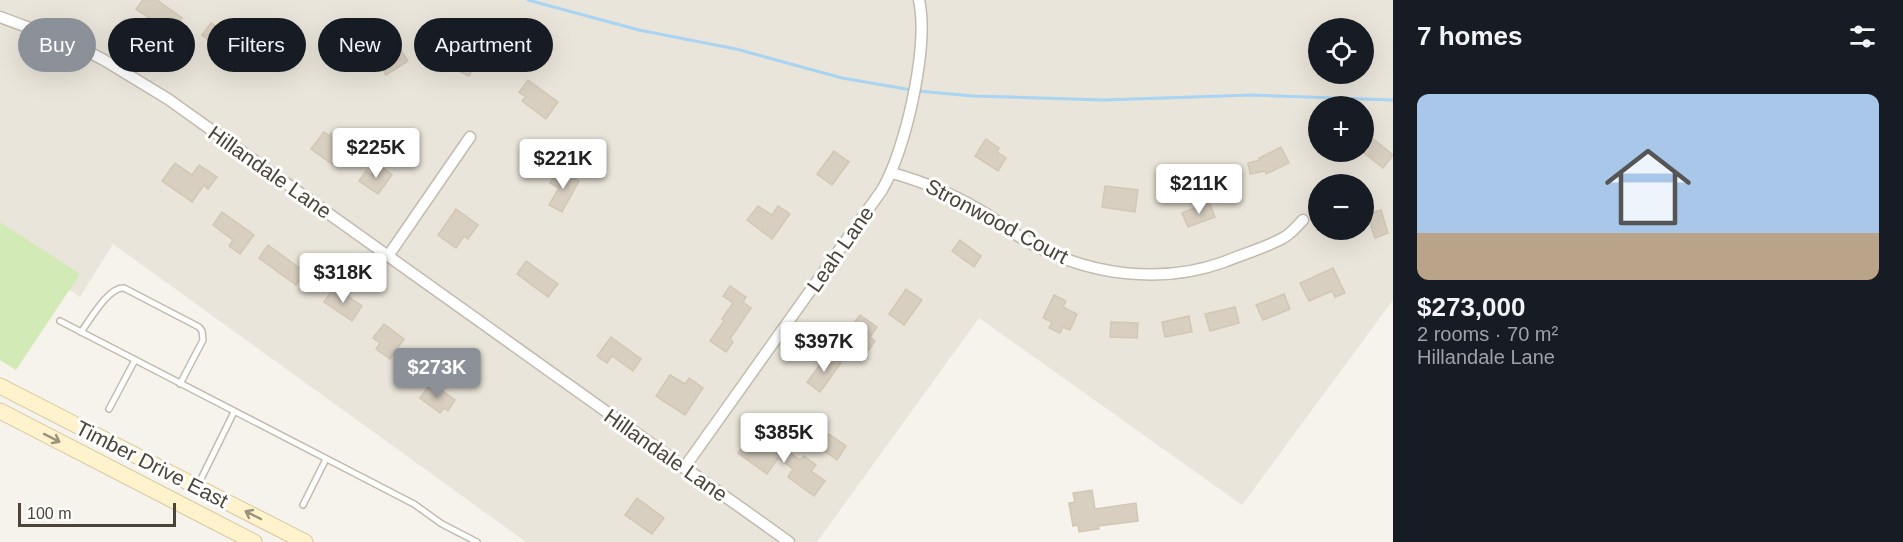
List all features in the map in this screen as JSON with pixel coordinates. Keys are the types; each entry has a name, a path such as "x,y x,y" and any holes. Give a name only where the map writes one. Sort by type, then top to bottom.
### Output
{"main road":[{"name":"Timber Drive East","path":"0,386 305,542"},
{"path":"0,395 106,441"},
{"name":"Timber Drive East","path":"0,411 254,542"}],"street":[{"name":"Leah Lane","path":"684,468 892,173 901,148 915,86 922,28 919,0"},
{"name":"Hillandale Lane","path":"0,17 73,44 140,81 789,542"},
{"path":"388,256 470,136"},
{"name":"Stronwood Court","path":"892,173 916,179 958,199 987,214 1028,243 1060,258 1088,267 1131,274 1176,273 1211,266 1285,237 1303,220"}],"lane":[{"path":"81,332 111,292 118,287 199,327 203,335 180,384"},
{"path":"60,321 414,504 442,524 477,542"},
{"path":"110,409 135,360"},
{"path":"197,487 234,412"},
{"path":"303,505 326,459"}],"shaded area":[{"path":"0,0 1393,0 1393,300 1242,505 979,318 817,542 526,542 113,244 80,297 0,241"}],"green space":[{"path":"0,222 80,274 16,370 0,360"}],"building":[{"path":"143,0 157,0 182,18 149,18 136,9"},
{"path":"207,28 207,39 202,35"},
{"path":"402,52 408,61 402,65"},
{"path":"528,80 558,102 546,119 522,101 526,97 519,92"},
{"path":"324,132 330,136 331,133 340,140 345,132 355,139 344,153 348,156 340,166 334,162 332,164 311,149"},
{"path":"986,139 999,148 997,152 1006,158 998,171 975,156"},
{"path":"1374,139 1393,155 1383,168 1374,161"},
{"path":"1281,147 1289,163 1266,174 1265,171 1250,174 1248,163 1260,160 1259,158"},
{"path":"834,151 849,162 832,185 817,174"},
{"path":"175,163 192,175 199,165 217,177 208,189 204,185 192,202 162,181"},
{"path":"379,165 392,175 378,194 359,181 366,171 372,175"},
{"path":"558,169 579,181 562,212 549,205 559,188 550,183"},
{"path":"1105,186 1138,190 1135,212 1102,207"},
{"path":"1209,202 1215,217 1188,227 1182,213"},
{"path":"758,206 772,215 778,206 790,214 772,239 747,220"},
{"path":"456,209 478,225 468,239 464,236 456,248 438,235"},
{"path":"1381,210 1388,233 1375,238 1374,235 1374,212"},
{"path":"222,212 254,235 240,254 229,246 233,240 213,225"},
{"path":"960,240 981,256 974,267 952,251"},
{"path":"268,245 305,272 296,285 259,258"},
{"path":"526,261 558,284 548,297 517,274"},
{"path":"1333,268 1345,293 1335,297 1332,291 1309,301 1300,283"},
{"path":"730,286 746,297 743,302 751,308 730,339 733,342 726,352 710,341 733,303 723,296"},
{"path":"334,287 362,306 352,321 324,302"},
{"path":"906,289 922,300 904,325 889,314"},
{"path":"1284,294 1290,309 1263,320 1256,305"},
{"path":"1054,295 1066,301 1063,307 1077,314 1070,330 1063,327 1060,333 1049,328 1052,322 1043,318"},
{"path":"1235,307 1239,323 1210,331 1205,314"},
{"path":"860,315 877,327 870,337 875,341 866,354 844,337"},
{"path":"1189,316 1192,332 1165,337 1162,322"},
{"path":"1111,322 1138,323 1137,338 1110,337"},
{"path":"384,324 404,339 390,359 376,349 380,343 373,338"},
{"path":"611,337 641,359 633,371 612,356 607,363 597,356"},
{"path":"828,354 841,363 820,392 807,382"},
{"path":"670,375 685,384 689,378 703,388 685,415 656,396"},
{"path":"431,383 455,400 448,411 444,408 440,413 420,398"},
{"path":"829,434 846,446 837,460 819,447"},
{"path":"764,439 779,450 782,447 800,460 804,456 816,465 811,471 825,481 814,496 788,477 793,469 778,458 767,474 738,453 747,441 757,449"},
{"path":"1092,490 1095,509 1136,503 1138,521 1098,526 1099,529 1079,532 1078,525 1073,526 1069,503 1075,502 1073,493"},
{"path":"637,498 664,518 652,534 625,515"}],"waterway":[{"path":"528,0 639,30 736,49 842,78 912,90"},
{"path":"918,91 973,96 1104,100 1252,95 1393,100"}]}
